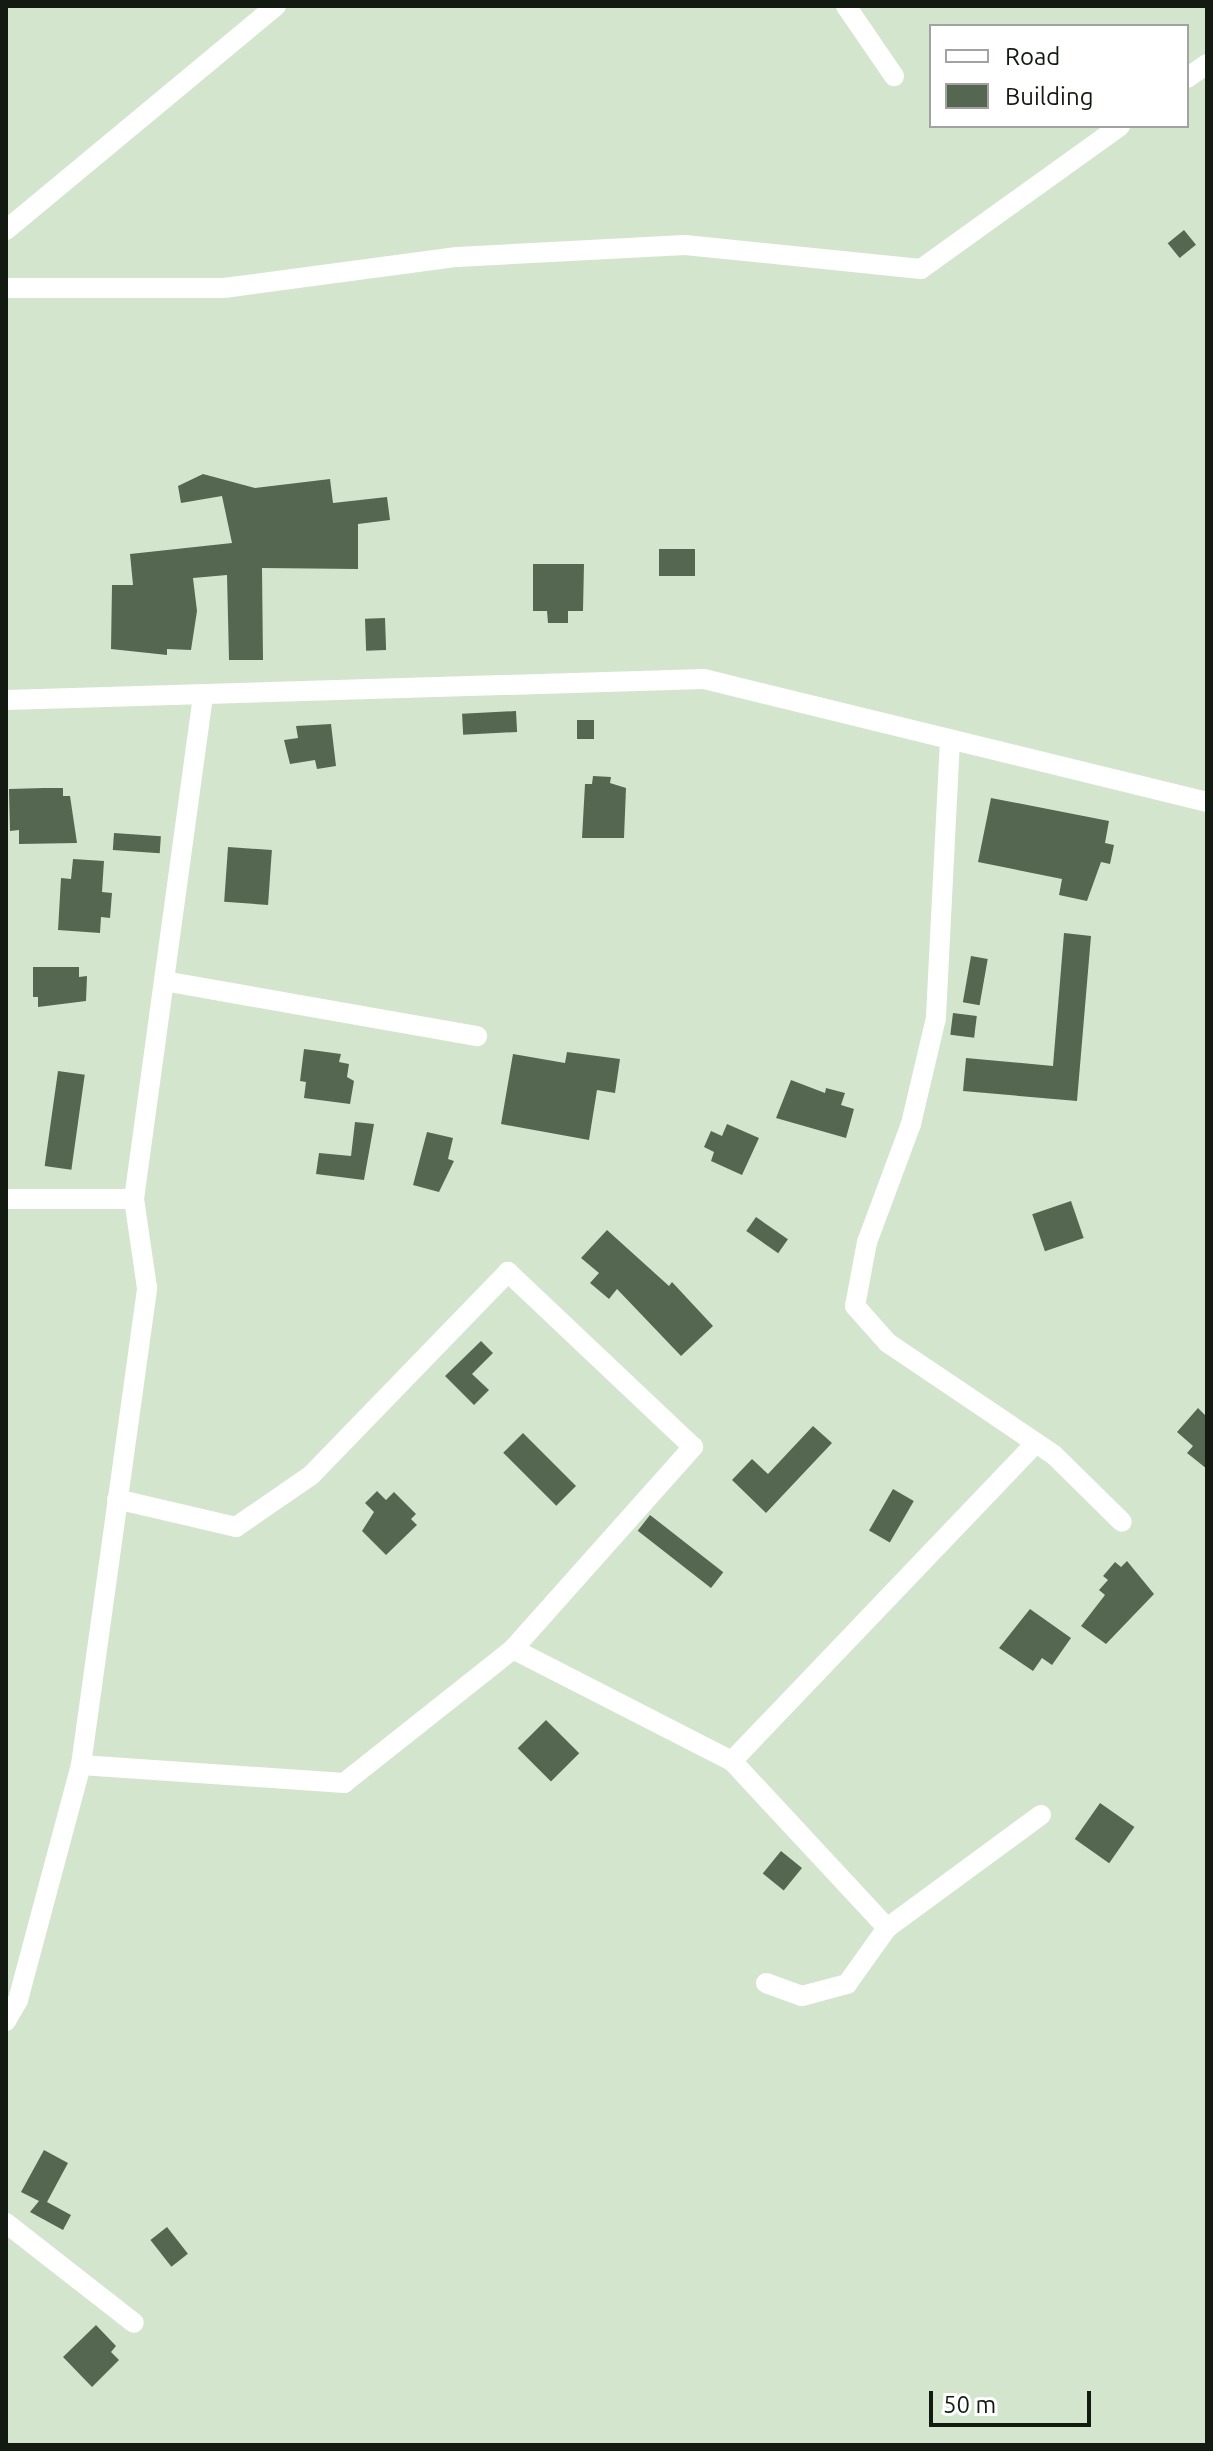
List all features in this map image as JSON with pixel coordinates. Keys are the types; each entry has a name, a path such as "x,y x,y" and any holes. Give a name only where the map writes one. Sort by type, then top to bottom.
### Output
{"street":[{"path":"6,230 276,6"},
{"path":"846,6 894,76"},
{"path":"1189,77 1207,64"},
{"path":"6,288 224,288 457,257 685,245 921,269 1117,128"},
{"path":"6,700 704,679 1207,802"},
{"path":"6,2021 18,2000 81,1765 147,1288 134,1199 203,696"},
{"path":"950,740 936,1018 911,1124 867,1242 855,1306 888,1343 1036,1443 1122,1522"},
{"path":"164,981 477,1036"},
{"path":"6,1199 134,1199"},
{"path":"81,1765 344,1783 513,1649 693,1447 508,1272 310,1476 236,1527 117,1499"},
{"path":"732,1761 1036,1443"},
{"path":"513,1649 732,1761 887,1928"},
{"path":"766,1983 802,1996 847,1984 887,1928 1041,1815"},
{"path":"6,2223 134,2323"}],"building":[{"path":"1184,230 1196,245 1180,258 1168,243"},
{"path":"203,474 255,488 330,479 333,503 387,497 390,520 358,524 358,569 262,568 263,660 229,660 227,575 193,578 197,611 191,650 167,649 167,655 111,649 112,585 133,585 130,554 232,543 222,496 181,503 178,486"},
{"path":"659,549 695,549 695,576 659,576"},
{"path":"533,564 584,564 583,611 568,611 568,623 548,623 547,611 533,611"},
{"path":"385,618 386,650 366,651 365,619"},
{"path":"516,711 517,732 463,735 462,714"},
{"path":"577,720 594,720 594,739 577,739"},
{"path":"331,724 336,766 317,769 315,760 290,764 284,740 298,738 296,726"},
{"path":"593,776 611,777 610,783 626,788 624,838 582,838 585,784 592,784"},
{"path":"63,788 63,796 70,796 77,843 19,844 19,830 10,831 9,789"},
{"path":"991,798 1109,821 1105,843 1114,845 1110,864 1101,862 1087,901 1059,895 1062,879 978,862"},
{"path":"114,833 161,836 160,853 113,850"},
{"path":"228,847 272,850 268,905 224,902"},
{"path":"73,859 104,861 102,892 112,893 110,918 101,917 100,933 58,930 61,878 71,879"},
{"path":"1064,933 1091,936 1077,1101 963,1091 966,1058 1053,1066"},
{"path":"971,956 988,959 980,1005 963,1002"},
{"path":"33,967 79,967 79,977 87,976 86,1001 38,1007 38,997 33,997"},
{"path":"953,1013 977,1016 974,1038 950,1035"},
{"path":"304,1049 341,1054 339,1062 349,1064 347,1077 354,1081 350,1104 304,1098 306,1082 300,1081"},
{"path":"567,1052 620,1059 615,1093 597,1090 589,1140 501,1124 513,1054 565,1063"},
{"path":"58,1071 85,1075 71,1170 45,1166"},
{"path":"791,1080 825,1093 826,1088 845,1093 841,1105 854,1109 846,1138 776,1118"},
{"path":"355,1122 374,1124 364,1180 316,1174 319,1153 351,1156"},
{"path":"727,1124 759,1138 742,1175 711,1161 714,1152 704,1147 711,1131 722,1136"},
{"path":"427,1132 453,1138 448,1159 454,1161 439,1192 413,1185"},
{"path":"1071,1201 1084,1238 1045,1251 1032,1214"},
{"path":"756,1217 788,1239 778,1253 746,1231"},
{"path":"607,1230 669,1286 672,1282 713,1326 681,1356 617,1289 609,1299 590,1283 599,1273 581,1258"},
{"path":"481,1341 493,1353 472,1374 489,1390 474,1405 445,1376"},
{"path":"1198,1408 1207,1417 1207,1469 1187,1453 1193,1446 1177,1432"},
{"path":"813,1426 832,1443 766,1513 732,1480 752,1459 768,1474"},
{"path":"523,1433 576,1486 556,1506 503,1453"},
{"path":"893,1489 914,1501 890,1543 869,1531"},
{"path":"377,1491 386,1500 394,1492 416,1514 411,1519 417,1525 386,1555 362,1531 374,1512 365,1503"},
{"path":"650,1515 723,1572 711,1588 638,1531"},
{"path":"1127,1561 1154,1594 1106,1644 1081,1626 1105,1595 1099,1590 1108,1580 1103,1576 1115,1562 1121,1567"},
{"path":"1030,1609 1071,1638 1052,1665 1042,1658 1033,1671 999,1648"},
{"path":"546,1720 579,1753 551,1782 518,1748"},
{"path":"1100,1803 1134,1827 1109,1863 1075,1839"},
{"path":"781,1851 802,1868 784,1891 763,1874"},
{"path":"44,2150 68,2163 47,2202 71,2215 63,2230 30,2212 39,2201 21,2192"},
{"path":"167,2227 188,2254 171,2267 150,2240"},
{"path":"96,2325 116,2346 111,2352 119,2360 92,2387 63,2357"}]}
